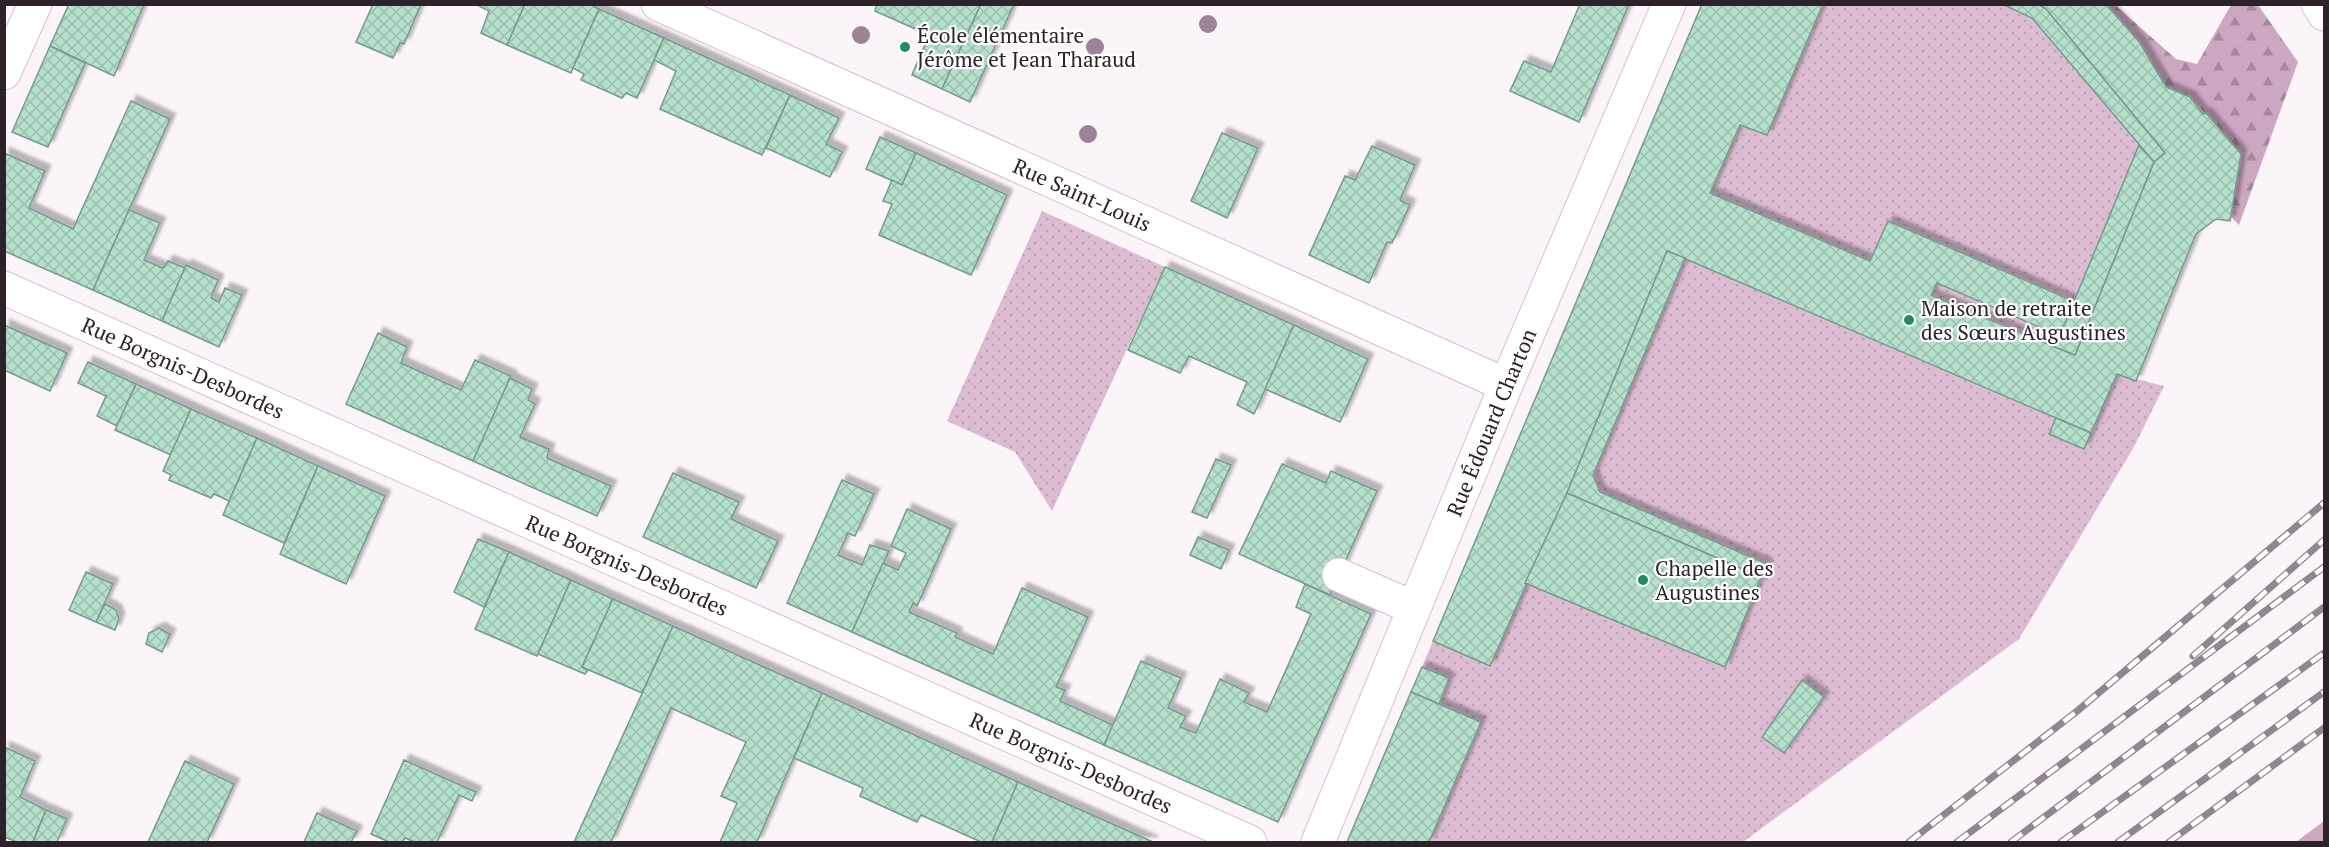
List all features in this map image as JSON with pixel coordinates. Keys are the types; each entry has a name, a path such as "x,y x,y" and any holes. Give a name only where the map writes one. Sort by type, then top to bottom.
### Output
{"street":[{"path":"4,73 34,4"},
{"name":"Rue Saint-Louis","path":"658,4 1506,385"},
{"name":"Rue Édouard Charton","path":"1318,843 1506,385 1669,4"},
{"path":"2318,4 2325,14"},
{"name":"Rue Borgnis-Desbordes","path":"4,288 1250,843"},
{"path":"1339,575 1414,608"}],"green space":[{"path":"2106,5 2115,5 2176,59 2197,64 2231,5 2258,5 2298,62 2239,225 2231,217 2241,154 2190,97 2166,87 2140,43"},
{"path":"2324,821 2324,842 2296,842"}],"shaded area":[{"path":"1823,5 2038,5 2165,153 2055,347 1931,295 1937,283 2060,335 2073,304 2071,300 1889,221 1870,261 1710,193 1740,125 1767,135"},
{"path":"1042,211 1165,267 1052,511 1015,452 947,421"},
{"path":"1685,258 2056,418 2049,434 2084,448 2117,374 2164,386 2135,445 2019,639 1743,842 1429,842 1481,722 1439,704 1449,678 1422,667 1433,641 1490,666 1525,583 1725,666 1766,564 1600,492 1593,475"}],"building":[{"path":"69,4 144,4 114,76 50,46"},
{"path":"373,4 421,4 404,44 400,43 393,58 356,42"},
{"path":"475,4 525,4 507,45 481,33 489,11"},
{"path":"525,4 590,4 599,9 571,73 507,45"},
{"path":"877,4 981,4 942,89 912,75 929,35 875,11"},
{"path":"981,4 1014,4 970,102 942,89"},
{"path":"1580,4 1629,4 1579,122 1510,91 1524,61 1551,72"},
{"name":"Maison de retraite des Sœurs Augustines","path":"1702,4 1823,4 1767,135 1740,125 1710,193 1870,261 1888,221 2071,300 2073,304 2060,336 1937,283 1931,295 2055,347 2075,355 2154,162 2165,153 2046,9 2038,4 2106,4 2140,43 2166,87 2190,97 2203,114 2206,113 2241,154 2230,221 2216,219 2196,234 2136,381 2117,374 2091,433 1667,251 1567,493 1490,666 1433,641"},
{"path":"2002,4 2038,4 2046,9 2165,153 2154,162 2032,18"},
{"path":"599,9 664,38 637,98 626,93 622,98 581,80 584,74 573,68"},
{"path":"664,38 790,95 762,155 660,109 676,71 654,60"},
{"path":"50,46 85,63 48,147 12,132"},
{"path":"790,95 839,118 826,144 842,152 830,177 766,148"},
{"path":"131,101 170,119 93,290 4,251 4,153 45,171 29,208 73,229"},
{"path":"1222,133 1258,148 1227,218 1191,201"},
{"path":"880,137 916,153 902,185 866,169"},
{"path":"2139,145 2154,162 2075,355 2055,347"},
{"path":"1372,146 1415,165 1400,200 1410,205 1392,243 1387,242 1369,283 1309,255 1345,176 1355,180"},
{"path":"916,153 1007,195 971,275 879,235 892,204 883,201 892,180 902,185"},
{"path":"129,210 160,223 144,260 163,268 168,261 185,268 162,321 93,290"},
{"path":"1667,251 1685,258 1593,475 1600,492 1767,564 1761,577 1567,493"},
{"path":"186,265 218,280 211,298 219,302 225,288 242,295 219,347 162,321"},
{"path":"1165,267 1294,325 1254,414 1237,405 1247,382 1189,356 1180,373 1128,350"},
{"path":"4,325 67,353 50,391 4,370"},
{"path":"1294,325 1368,359 1340,422 1265,389"},
{"path":"378,333 407,347 401,363 461,390 475,360 511,376 473,461 346,404"},
{"path":"88,362 136,384 117,426 97,416 106,396 78,383"},
{"path":"510,378 532,389 528,400 535,404 520,437 549,449 547,458 611,486 597,516 473,461"},
{"path":"136,384 191,409 171,455 115,430"},
{"path":"191,409 257,438 229,501 214,494 211,498 169,480 171,475 163,471"},
{"path":"2056,418 2091,433 2084,449 2049,434"},
{"path":"257,438 318,466 284,543 223,515"},
{"path":"1216,459 1231,465 1207,518 1192,512"},
{"path":"1282,464 1326,483 1331,471 1377,491 1330,595 1239,554"},
{"path":"318,466 385,496 346,584 280,554"},
{"path":"673,473 739,502 731,519 778,541 756,588 643,537"},
{"path":"842,480 874,494 855,536 848,533 838,555 862,565 870,545 889,551 852,632 787,603"},
{"name":"Chapelle des Augustines","path":"1567,493 1761,577 1725,667 1525,583"},
{"path":"907,509 951,529 917,606 913,603 909,612 957,633 955,637 993,654 1022,588 1088,617 1056,687 1065,690 1060,701 1113,725 1104,745 852,632 883,563 898,570 906,553 891,546"},
{"path":"1198,537 1229,550 1221,569 1190,555"},
{"path":"478,539 509,552 484,607 454,592"},
{"path":"509,552 571,580 537,656 475,629"},
{"path":"86,572 113,584 96,622 69,610"},
{"path":"571,580 613,599 582,667 588,670 585,674 538,654"},
{"path":"1305,584 1371,614 1278,822 1104,745 1141,661 1181,678 1168,708 1186,716 1180,727 1196,733 1220,679 1249,693 1244,702 1267,712 1311,614 1296,607"},
{"path":"613,599 673,626 642,693 582,667"},
{"path":"105,604 116,610 119,619 115,630 96,622"},
{"path":"673,626 822,693 757,842 720,842 737,803 721,796 746,742 671,708 611,842 574,842"},
{"path":"159,628 170,634 162,652 146,644 149,633"},
{"path":"1422,667 1449,678 1439,704 1411,692"},
{"path":"1802,680 1824,697 1784,753 1762,737"},
{"path":"1411,692 1481,722 1429,842 1347,842"},
{"path":"822,693 1018,782 992,842 981,842 921,815 917,822 860,796 863,788 794,758"},
{"path":"4,747 35,761 20,797 46,810 33,842 17,842 4,837"},
{"path":"404,760 476,792 472,801 459,795 437,842 415,842 405,838 402,842 389,842 371,834"},
{"path":"185,761 234,784 207,842 148,842"},
{"path":"1018,782 1153,842 992,842"},
{"path":"46,810 67,819 57,842 33,842"},
{"path":"317,813 357,831 351,842 304,842"}],"railway":[{"path":"1909,842 2076,712 2324,503"},
{"path":"2193,656 2324,540"},
{"path":"1957,842 2324,567"},
{"path":"2011,842 2324,607"},
{"path":"2061,842 2324,653"},
{"path":"2118,842 2324,692"},
{"path":"2169,842 2324,728"}],"place":[{"name":"École élémentaire Jérôme et Jean Tharaud","path":"905,47"},
{"name":"Maison de retraite des Sœurs Augustines","path":"1909,320"},
{"name":"Chapelle des Augustines","path":"1643,580"}]}
